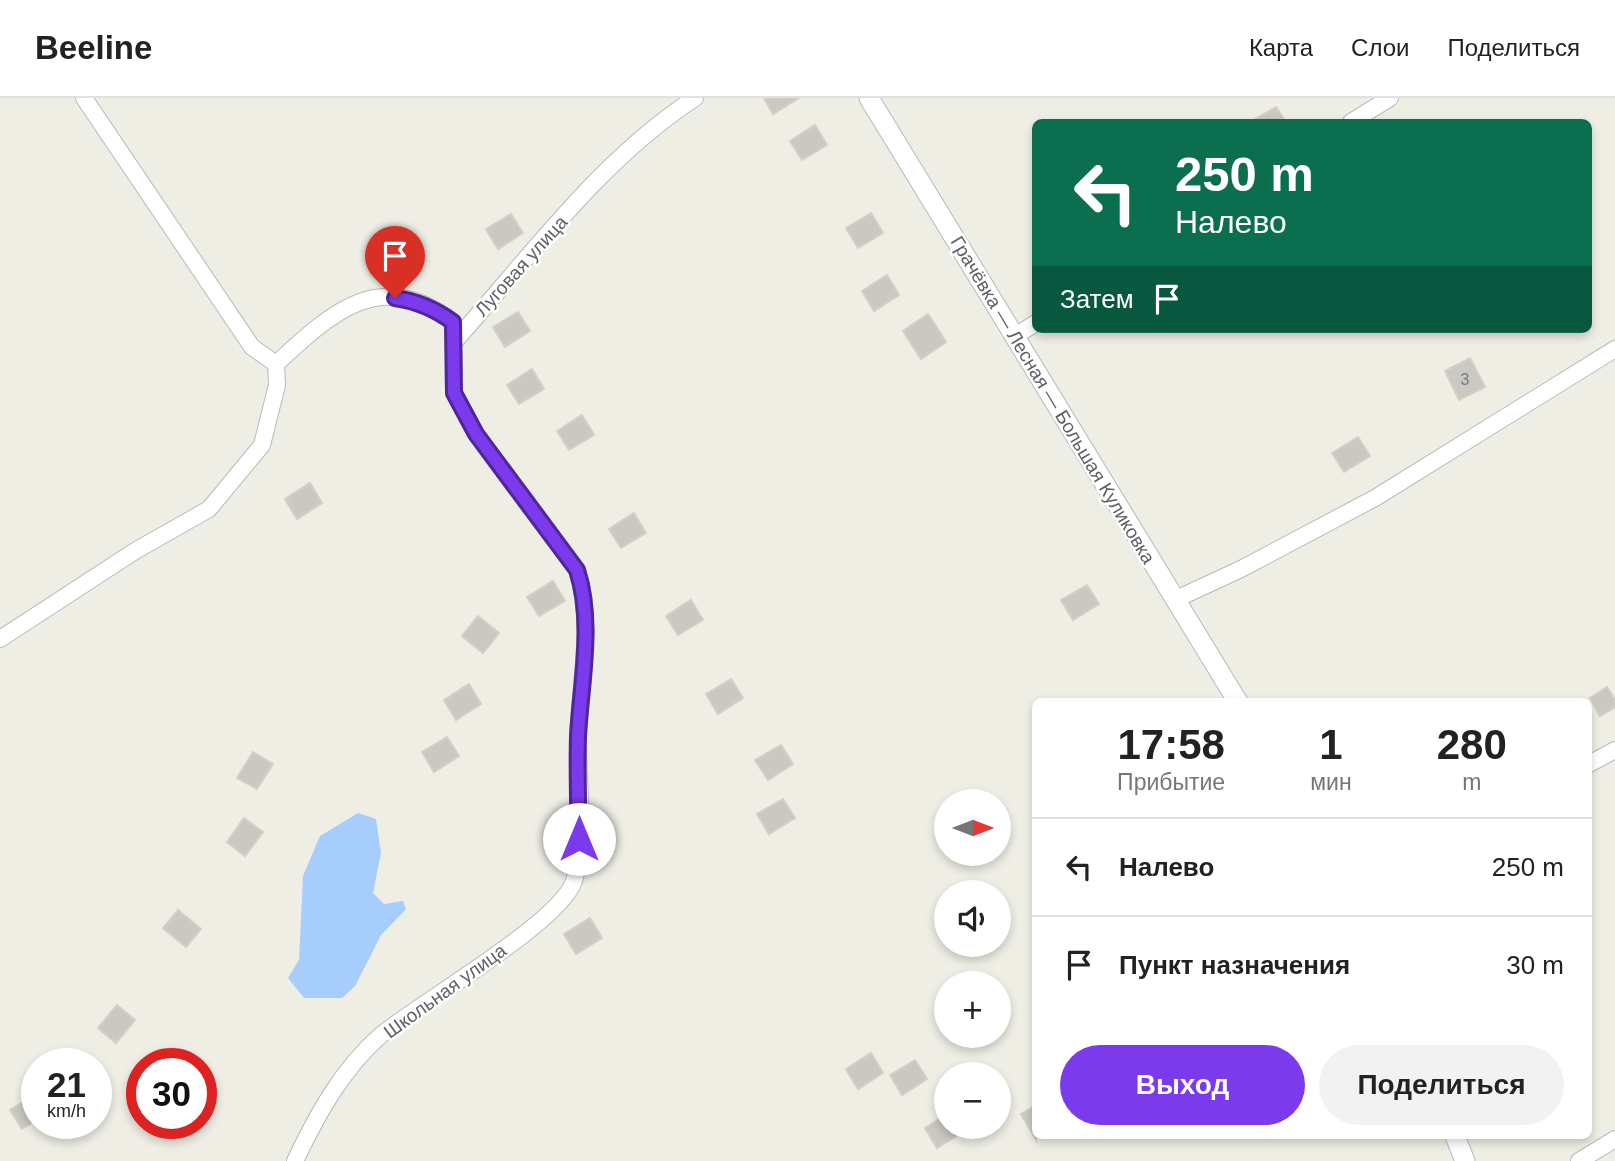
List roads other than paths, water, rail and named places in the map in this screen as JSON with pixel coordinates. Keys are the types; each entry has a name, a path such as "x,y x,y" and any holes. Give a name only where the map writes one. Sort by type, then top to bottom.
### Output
{"street":[{"path":"85,98 252,347 276,363"},
{"name":"Луговая улица","path":"455,341 597,181 656,124 695,98"},
{"name":"Грачёвка — Лесная — Большая Куликовка","path":"869,98 1235,698"},
{"path":"1356,119 1390,98"},
{"path":"0,639 135,551 209,509 262,445 276,385 276,363 319,323 346,308 379,295 412,300 438,311 453,322 455,341"},
{"path":"1015,336 1032,325"},
{"name":"Школьная улица","path":"295,1161 343,1075 379,1037 509,945 560,903 573,884 579,863 578,739 585,594 577,570 476,434 454,393 455,341"},
{"path":"1174,600 1241,569 1375,498 1615,349"},
{"path":"1592,762 1615,750"},
{"path":"1456,1139 1465,1161"},
{"path":"1578,1161 1615,1139"}],"water":[{"path":"358,813 376,819 381,853 373,893 384,904 403,901 406,909 381,935 355,986 342,998 304,998 288,978 299,960 303,876 320,836"}]}
